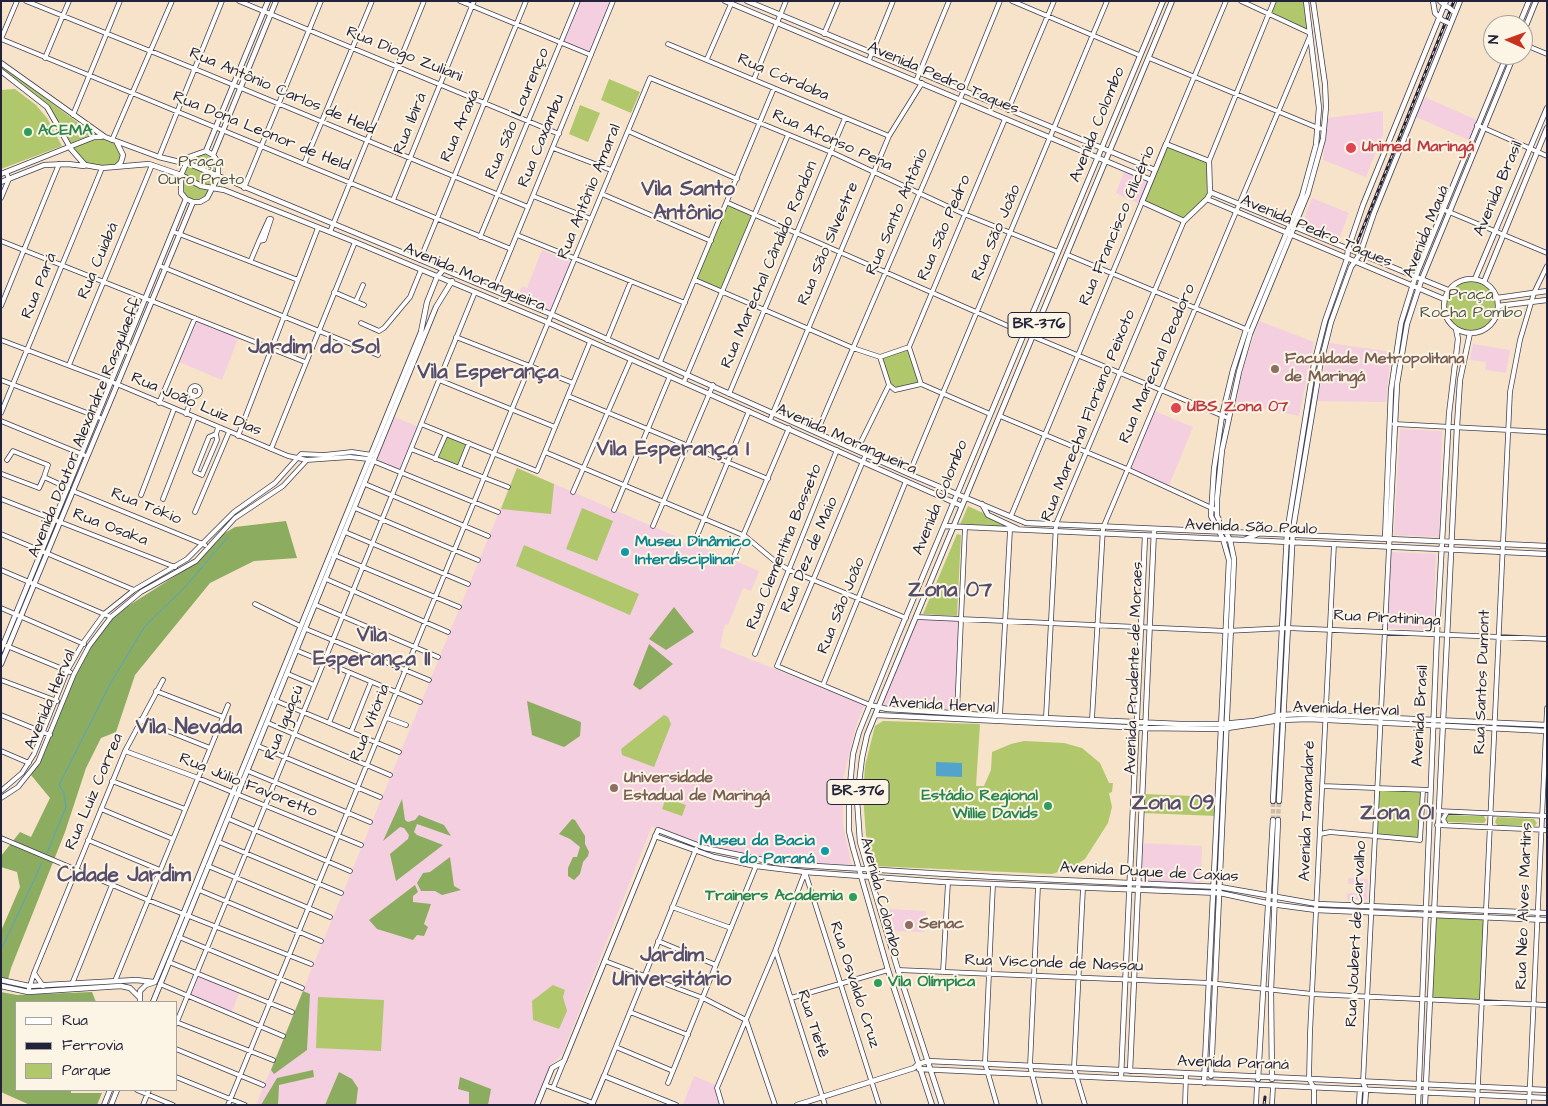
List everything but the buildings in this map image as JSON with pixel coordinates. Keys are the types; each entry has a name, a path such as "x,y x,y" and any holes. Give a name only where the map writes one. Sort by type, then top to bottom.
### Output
{"main road":[{"path":"206,151 268,1"},
{"path":"213,154 276,1"},
{"name":"Avenida Pedro Taques","path":"725,1 1151,180"},
{"name":"Avenida Pedro Taques","path":"746,1 918,74 1155,170"},
{"name":"Avenida Colombo","path":"932,1105 918,1067 858,870 850,831 849,777 859,732 897,638 1163,1"},
{"name":"Avenida Colombo","path":"942,1105 882,919 860,842 857,800 862,758 867,735 905,642 1107,162 1172,1"},
{"path":"1306,1 1319,108 1318,128 1306,192"},
{"path":"1211,1076 1228,726 1229,560 1223,539 1214,523 1211,508 1215,460 1222,416 1233,370 1318,165 1324,129 1325,84 1313,1"},
{"path":"1433,1 1435,13 1441,19 1451,22"},
{"path":"1440,1 1454,13"},
{"path":"1446,5 1363,205 1348,249 1347,260 1325,320 1310,386 1286,541 1276,721 1276,801 1283,714 1292,541 1316,387 1331,322 1353,262 1360,254 1374,212 1460,1"},
{"path":"1523,15 1529,1"},
{"path":"1530,15 1536,1"},
{"path":"1159,11 1166,16"},
{"path":"1156,18 1163,22"},
{"name":"Avenida Morangueira","path":"1,62 73,116 113,141 159,157 185,163 494,290 966,498"},
{"name":"Avenida Mauá","path":"1389,547 1387,539 1389,423 1401,323 1415,278 1502,65"},
{"name":"Avenida Mauá","path":"1387,539 1395,424 1395,382 1407,324 1421,281 1510,65"},
{"path":"1,71 47,107 81,163 89,167"},
{"name":"Avenida Brasil","path":"1476,279 1547,108"},
{"name":"Avenida Brasil","path":"1484,282 1547,128"},
{"path":"4,173 94,137 105,137"},
{"path":"113,141 120,146 124,155 120,164 114,167"},
{"path":"1142,202 1184,221 1207,199 1210,192 1209,160 1166,144"},
{"name":"Rua Francisco Glicério","path":"1142,202 1166,144"},
{"path":"206,151 213,154 218,162 218,177 214,188 204,200 192,202 186,199 180,189 181,175 185,163 193,155 206,151"},
{"name":"Avenida Morangueira","path":"1,182 44,165 59,164 102,168 152,165 181,175 201,186 214,188 330,232 549,323 962,506"},
{"name":"Avenida Pedro Taques","path":"1210,192 1421,281 1448,290"},
{"name":"Avenida Doutor Alexandre Rasgulaeff","path":"1,664 3,646 186,199"},
{"name":"Avenida Pedro Taques","path":"1207,199 1347,260 1444,299"},
{"name":"Avenida Doutor Alexandre Rasgulaeff","path":"3,646 21,616 48,553 192,202"},
{"path":"153,1001 232,792 368,457 421,332 428,298 437,277 443,270"},
{"path":"140,1000 142,988 155,982 199,890 298,651 438,303 452,283 455,275"},
{"path":"1047,279 1053,289"},
{"path":"1476,279 1484,282 1492,288 1497,298 1498,306 1493,322 1487,328 1470,333 1456,329 1445,314 1444,299 1448,290 1460,281 1476,279"},
{"path":"475,292 481,290"},
{"path":"1497,298 1547,291"},
{"path":"428,298 431,302 438,303"},
{"path":"1498,306 1547,300"},
{"path":"1325,320 1331,322"},
{"name":"Avenida Brasil","path":"1418,1105 1437,634 1448,425 1458,339 1456,329"},
{"path":"1204,1083 1221,727 1234,559 1230,540 1220,524 1216,510 1228,418 1248,330"},
{"name":"Avenida Brasil","path":"1425,1105 1457,426 1460,380 1470,333"},
{"path":"1013,362 1018,372"},
{"path":"406,366 410,371"},
{"path":"1233,370 1239,372"},
{"path":"973,453 983,457"},
{"path":"1215,460 1221,461"},
{"name":"Avenida São Paulo","path":"966,498 1026,523 1145,530 1293,533 1547,546"},
{"path":"982,504 988,515 1022,531"},
{"name":"Avenida São Paulo","path":"944,526 1547,554"},
{"name":"Avenida Prudente de Moraes","path":"1122,1077 1145,530"},
{"name":"Avenida Prudente de Moraes","path":"1130,1078 1154,530"},
{"path":"1243,540 1264,532"},
{"path":"1309,534 1331,544"},
{"path":"1354,546 1362,537"},
{"path":"1415,547 1423,540"},
{"path":"1476,543 1484,550"},
{"path":"1523,553 1530,545"},
{"path":"932,553 941,557"},
{"path":"900,632 908,636"},
{"path":"897,638 905,642"},
{"name":"Avenida Herval","path":"870,705 878,708 1000,716 1114,720 1221,727"},
{"name":"Avenida Herval","path":"870,705 876,715 1138,728 1184,729 1221,727 1283,714 1302,714 1353,721 1401,719 1433,723"},
{"path":"922,718 931,710"},
{"path":"1302,714 1309,719"},
{"path":"1032,723 1038,717"},
{"name":"Avenida Herval","path":"1228,726 1253,726 1282,720 1325,717 1362,717 1409,724 1460,721 1517,730 1546,731"},
{"path":"1353,721 1362,717"},
{"path":"1072,718 1081,725"},
{"path":"1401,719 1409,724"},
{"path":"1106,726 1114,720"},
{"path":"1253,726 1258,720"},
{"path":"1460,721 1469,727"},
{"name":"Avenida Herval","path":"1442,723 1469,727 1526,724 1546,725"},
{"path":"1180,724 1184,729"},
{"path":"1517,730 1526,724"},
{"path":"1273,1086 1271,990 1275,820"},
{"name":"Avenida Duque de Caxias","path":"1547,913 1370,905 1317,907 1238,889 1214,886 916,873 783,864 727,854 658,830 655,836 695,852 735,862 805,872 946,882 1213,892 1249,897 1272,904 1287,906 1385,913 1547,920"},
{"path":"537,1105 552,1068 564,1061 655,836"},
{"path":"727,854 735,862"},
{"path":"916,873 924,880"},
{"path":"946,882 951,874"},
{"path":"1238,889 1249,897"},
{"path":"1287,906 1296,902"},
{"path":"1257,1085 1272,904"},
{"path":"1337,905 1349,911"},
{"path":"1385,913 1398,906"},
{"path":"1453,908 1464,916"},
{"path":"1508,918 1518,912"},
{"path":"874,922 882,919"},
{"path":"879,942 889,939"},
{"path":"1,980 29,986 115,982 155,982 160,984"},
{"path":"1,986 28,992 121,986 130,988 140,1000"},
{"name":"Avenida Paraná","path":"918,1067 928,1061 940,1061 1211,1076 1547,1090"},
{"path":"940,1061 940,1070"},
{"path":"1010,1072 1020,1065"},
{"path":"1044,1066 1054,1074"},
{"path":"797,1105 871,1080 918,1067"},
{"name":"Avenida Paraná","path":"918,1067 940,1070 1547,1098"},
{"path":"1099,1076 1109,1070"},
{"path":"1163,1080 1174,1074"},
{"path":"592,1104 604,1076 676,1105"},
{"path":"1232,1084 1241,1077"},
{"path":"1287,1078 1294,1087"},
{"path":"1334,1089 1344,1081"},
{"path":"1359,1105 1360,1090 1363,1082"},
{"path":"1363,1082 1366,1090 1365,1105"},
{"path":"1381,1083 1389,1091"},
{"path":"1437,1085 1449,1094"},
{"path":"1490,1096 1501,1088"},
{"path":"104,1105 110,1091"},
{"path":"111,1105 117,1091"}],"street":[{"path":"1,39 17,1"},
{"name":"Rua Antônio Carlos de Held","path":"26,1 196,69 528,207"},
{"path":"45,58 69,1"},
{"path":"73,116 120,1"},
{"path":"113,141 172,1"},
{"path":"159,157 222,1"},
{"name":"Rua Diogo Zuliani","path":"239,1 558,134"},
{"path":"244,188 321,1"},
{"path":"304,164 372,1"},
{"path":"330,232 424,1"},
{"path":"460,1 591,55"},
{"name":"Rua Ibirá","path":"392,200 474,1"},
{"name":"Rua Araxá","path":"420,260 526,1"},
{"name":"Rua São Lourenço","path":"480,237 578,1"},
{"path":"606,1 613,2"},
{"path":"754,80 786,1"},
{"path":"824,34 838,1"},
{"path":"868,60 893,1"},
{"path":"916,81 949,1"},
{"name":"Rua Santo Antônio","path":"817,432 960,100 1000,1"},
{"path":"1012,1 1140,55"},
{"path":"1008,110 1054,1"},
{"name":"Rua São João","path":"909,474 1107,1"},
{"name":"Rua Francisco Glicério","path":"1166,144 1226,1"},
{"path":"1241,1 1310,34 1318,32"},
{"path":"1209,160 1274,1"},
{"name":"Rua Caxambu","path":"494,290 613,2"},
{"path":"707,59 731,4"},
{"name":"Rua Marechal Deodoro","path":"1092,719 1103,528 1310,34"},
{"name":"Rua Dona Leonor de Held","path":"1,39 511,249"},
{"name":"Rua Córdoba","path":"668,44 888,136"},
{"path":"1533,48 1547,54"},
{"path":"1149,58 1324,129"},
{"name":"Rua Afonso Pena","path":"650,78 830,152 964,214 1058,252"},
{"name":"Rua Antônio Amaral","path":"549,323 650,78"},
{"name":"Rua São Silvestre","path":"770,420 888,136 922,84"},
{"path":"660,362 728,203 774,88"},
{"name":"Rua Marechal Cândido Rondon","path":"729,394 845,118"},
{"name":"Rua São Pedro","path":"909,347 1005,119"},
{"path":"1477,125 1547,156"},
{"path":"628,131 737,179"},
{"path":"684,382 788,135"},
{"path":"553,148 611,170"},
{"path":"1,306 59,164"},
{"name":"Rua Cuiabá","path":"69,365 152,165"},
{"name":"Rua Pará","path":"1,412 14,385 102,168"},
{"path":"1,198 9,179 4,173"},
{"path":"602,194 711,241"},
{"path":"533,196 591,219"},
{"name":"Rua Francisco Glicério","path":"1011,516 1142,202"},
{"path":"728,203 1024,333"},
{"path":"1442,209 1502,236 1547,253"},
{"path":"251,260 268,219 271,219 264,240 259,241"},
{"name":"Rua Marechal Floriano Peixoto","path":"1046,717 1056,524 1088,453 1184,221"},
{"path":"238,436 318,228"},
{"path":"174,232 251,260 298,280"},
{"path":"517,235 685,303"},
{"path":"1,241 305,362"},
{"path":"271,449 355,242"},
{"path":"1068,255 1248,330"},
{"path":"160,266 378,355"},
{"name":"Rua Santos Dumont","path":"1477,1105 1510,392 1515,363 1531,302 1547,266"},
{"path":"361,323 379,331 384,328 410,297 421,270"},
{"path":"695,280 853,348 880,357 909,347 921,384"},
{"path":"607,340 631,281"},
{"path":"356,301 363,285"},
{"path":"334,292 364,305"},
{"name":"Rua Iguaçú","path":"178,1020 186,995 475,292"},
{"path":"159,402 195,318"},
{"name":"Rua Vitória","path":"228,1105 466,527 512,409 549,323"},
{"path":"456,337 573,384"},
{"path":"1034,337 1228,418"},
{"name":"Rua João Luiz Dias","path":"1,340 112,382 218,428 297,458 307,460 368,457"},
{"path":"421,424 538,471 590,342"},
{"path":"880,357 891,389 901,390 921,384 990,414"},
{"path":"573,492 631,359"},
{"path":"614,510 670,376"},
{"path":"1,380 103,419"},
{"path":"439,380 555,427"},
{"path":"653,526 713,385"},
{"path":"857,450 889,385"},
{"path":"186,414 193,396"},
{"path":"568,396 768,479"},
{"path":"141,495 174,408"},
{"path":"694,543 749,411"},
{"path":"1000,416 1127,469 1216,510"},
{"path":"163,499 195,417"},
{"path":"1,421 88,456"},
{"path":"1389,423 1547,432"},
{"path":"216,434 209,437 194,472 202,475 217,440 218,428"},
{"path":"733,560 745,536 789,428"},
{"path":"196,512 229,432"},
{"path":"435,458 446,434"},
{"path":"459,468 469,443"},
{"path":"411,449 508,487"},
{"name":"Rua Clementina Basseto","path":"755,654 837,450"},
{"path":"2,474 39,488 48,464 13,451 7,460"},
{"name":"Rua João Luiz Dias","path":"297,458 303,454 324,455 352,452 375,459 401,473 498,512"},
{"path":"545,452 745,536 776,562 789,570 906,618"},
{"name":"Rua Dez de Maio","path":"823,685 777,666 866,454"},
{"name":"Avenida Herval","path":"1,791 22,773 29,763 67,671 83,643 104,614 134,590 188,559 234,512 275,483 297,458"},
{"name":"Avenida Herval","path":"1,798 18,787 30,775 38,762 74,674 89,646 111,617 141,592 196,561 236,518 283,486 307,460"},
{"path":"44,477 68,488"},
{"name":"Rua São João","path":"823,685 906,481"},
{"path":"364,484 488,536"},
{"name":"Rua Tókio","path":"73,491 210,547"},
{"name":"Rua Osaka","path":"1,499 181,570"},
{"path":"355,508 478,560"},
{"path":"957,712 965,527"},
{"path":"1000,716 1010,530"},
{"path":"345,532 468,584"},
{"path":"1,534 141,592"},
{"name":"Avenida Tamandaré","path":"1309,1079 1331,544"},
{"name":"Rua Joubert de Carvalho","path":"1363,1082 1370,905 1389,547"},
{"path":"329,553 459,607"},
{"path":"1,570 111,617"},
{"path":"326,579 448,632"},
{"path":"255,604 300,626"},
{"path":"316,605 438,656"},
{"path":"1,608 89,646"},
{"name":"Rua Piratininga","path":"916,617 1228,631 1281,628 1329,629 1547,639"},
{"path":"306,629 429,680"},
{"path":"3,646 74,674"},
{"path":"298,651 420,702"},
{"path":"329,723 349,672"},
{"path":"288,674 314,685"},
{"path":"1,680 61,703"},
{"name":"Rua Luiz Correa","path":"28,992 112,781 140,720 163,680"},
{"path":"351,732 371,682"},
{"path":"823,685 870,705"},
{"path":"156,691 223,716"},
{"path":"270,698 399,752"},
{"path":"115,982 228,705"},
{"name":"Rua Néo Alves Martins","path":"1529,1105 1541,830 1544,816 1547,708"},
{"path":"1,715 50,735"},
{"path":"387,718 406,725"},
{"path":"140,720 210,748"},
{"path":"268,723 390,775"},
{"path":"258,746 380,797"},
{"path":"1,751 29,763"},
{"name":"Rua Júlio Favoretto","path":"125,751 198,778 361,846"},
{"path":"248,771 370,822"},
{"path":"112,781 185,809"},
{"path":"1322,786 1430,790"},
{"path":"1320,834 1330,832 1364,834 1374,838 1420,840 1423,790"},
{"path":"101,809 173,839"},
{"path":"1438,811 1544,816"},
{"path":"1446,825 1443,819 1447,812"},
{"path":"229,819 350,871"},
{"path":"1437,825 1547,830"},
{"path":"1,838 148,900 311,964"},
{"path":"88,840 160,870"},
{"path":"219,842 341,893"},
{"path":"604,1076 697,845"},
{"path":"208,866 330,917"},
{"path":"668,1083 756,866"},
{"path":"722,1105 717,1088 775,951 805,872"},
{"name":"Rua Osvaldo Cruz","path":"805,872 879,1105"},
{"path":"943,972 946,882"},
{"path":"993,884 985,1063 997,1105"},
{"path":"72,984 112,885"},
{"path":"1038,886 1030,1066 1040,1105"},
{"path":"1082,888 1074,1068 1085,1105"},
{"path":"199,890 321,941"},
{"path":"672,907 731,928"},
{"path":"179,937 302,988"},
{"path":"658,941 716,965"},
{"name":"Rua Tietê","path":"775,951 826,1105"},
{"path":"605,961 703,998 746,1020 775,1105"},
{"path":"169,962 292,1012"},
{"path":"791,998 888,970"},
{"name":"Rua Visconde de Nassau","path":"898,970 1216,983 1312,994 1547,1005"},
{"path":"34,973 43,986"},
{"path":"160,984 283,1036"},
{"path":"630,1012 688,1035"},
{"path":"178,1023 273,1060"},
{"path":"616,1047 673,1071"},
{"path":"178,1050 263,1085"},
{"path":"553,1088 564,1061"},
{"path":"1185,1105 1186,1074"},
{"path":"178,1078 245,1105"},
{"path":"1309,1079 1314,1088 1314,1105"},
{"path":"545,1085 592,1104"},
{"path":"1256,1105 1257,1085"},
{"path":"1272,1105 1273,1086"},
{"path":"143,1105 149,1092 174,1105"}],"shaded area":[{"path":"578,1 606,1 612,4 591,55 561,44"},
{"path":"1422,96 1479,121 1471,141 1414,116"},
{"name":"Unimed Maringá","path":"1383,111 1383,134 1366,177 1323,160 1327,118"},
{"path":"1125,169 1151,180 1141,205 1116,193"},
{"path":"1312,198 1349,213 1339,239 1302,224"},
{"path":"542,250 571,262 551,311 517,297 522,286 527,288"},
{"path":"195,318 239,336 222,380 177,361"},
{"name":"Faculdade Metropolitana de Maringá","path":"1259,321 1314,342 1299,416 1236,402 1244,363"},
{"name":"Faculdade Metropolitana de Maringá","path":"1330,343 1391,352 1386,402 1317,401"},
{"path":"1473,344 1510,350 1506,373 1485,370 1486,362 1470,360"},
{"path":"1152,410 1193,427 1168,488 1127,469"},
{"path":"392,416 419,427 401,473 374,461"},
{"path":"1400,429 1442,431 1439,537 1394,535"},
{"name":"Universidade Estadual de Maringá","path":"517,468 680,538 679,541 686,544 687,541 759,571 751,591 743,588 728,625 725,624 720,647 864,705 855,729 843,780 843,826 852,867 783,863 698,845 652,826 562,1055 550,1066 534,1105 256,1105"},
{"path":"1391,552 1436,554 1433,630 1388,628"},
{"path":"916,617 961,619 957,712 878,708"},
{"path":"1140,843 1202,846 1201,886 1139,883"},
{"path":"1348,878 1368,879 1367,900 1347,900 1347,893 1361,893 1361,885 1348,884"},
{"name":"Senac","path":"888,909 926,911 924,932 895,931"},
{"path":"196,973 240,991 231,1014 187,995"},
{"path":"694,1076 718,1086 722,1105 683,1105"}],"green space":[{"path":"1274,1 1306,1 1310,33 1269,14"},
{"path":"1,65 93,134 71,143 48,106 1,71"},
{"path":"609,79 640,92 631,113 601,100"},
{"name":"ACEMA","path":"15,89 36,105 47,118 62,146 1,169 1,90"},
{"path":"580,105 600,113 588,142 569,134"},
{"path":"95,138 102,138 119,145 122,149 120,164 103,166 81,163 71,149"},
{"path":"1166,144 1209,161 1210,192 1184,221 1142,202"},
{"name":"Praça Ouro Preto","path":"206,151 216,158 219,172 207,198 196,203 183,196 179,181 187,160"},
{"path":"728,203 755,215 722,291 695,280"},
{"name":"Praça Rocha Pombo","path":"1466,279 1476,279 1486,283 1494,291 1498,306 1494,321 1486,329 1476,333 1466,333 1456,329 1448,321 1444,311 1444,301 1448,291 1456,283"},
{"path":"909,347 921,384 891,389 880,357"},
{"path":"446,434 469,443 459,468 435,459"},
{"path":"517,468 554,484 551,514 501,509"},
{"path":"968,506 1022,531 959,527"},
{"path":"582,508 613,521 597,561 566,549"},
{"path":"286,521 297,558 254,561 210,583 135,675 116,732 101,738 86,768 65,832 11,968 7,983 1,980 1,931 20,887 17,872 1,867 1,856 20,832 31,837 50,798 31,775 89,647 112,619 125,608 197,562 220,536 235,527"},
{"path":"957,534 961,535 957,616 923,614"},
{"path":"524,545 639,594 630,615 516,566"},
{"path":"674,607 694,632 666,650 649,639"},
{"path":"649,644 673,664 640,690 633,685"},
{"path":"527,701 581,722 580,736 564,747 532,735"},
{"path":"664,715 668,717 671,724 654,767 622,755 621,749"},
{"path":"883,721 980,724 976,786 984,786 991,770 992,752 1011,744 1024,741 1064,743 1082,748 1100,763 1109,783 1113,783 1112,792 1109,793 1112,807 1108,823 1085,859 1073,867 1052,874 873,866 866,835 863,796 865,766 875,726"},
{"path":"1376,788 1423,790 1420,840 1374,838"},
{"path":"1142,794 1218,797 1217,816 1142,813"},
{"path":"666,798 686,805 682,816 662,809"},
{"path":"402,799 405,820 408,822 415,820 419,815 444,825 451,836 417,824 414,832 417,835 443,845 396,881 390,854 408,839 409,835 404,828 400,827 383,841"},
{"path":"1447,815 1484,816 1486,820 1484,823 1447,822 1445,820"},
{"path":"1497,817 1534,819 1537,823 1535,826 1497,825 1495,822"},
{"path":"572,819 575,820 585,836 585,844 589,852 583,862 580,874 574,880 568,876 568,868 573,857 577,857 580,847 570,839 559,834"},
{"path":"450,857 454,886 461,890 442,895 435,891 421,891 417,883 423,873 430,872"},
{"path":"415,885 418,892 413,896 413,902 431,904 424,924 428,927 424,936 417,935 413,940 377,929 369,920"},
{"path":"1433,914 1486,916 1482,1002 1429,1000"},
{"path":"553,985 565,990 563,997 567,1011 559,1029 533,1020 532,1001"},
{"path":"303,991 310,994 307,1050 274,1074 271,1070"},
{"path":"1,992 17,995 92,992 96,1001 15,1001 15,1091 102,1093 97,1105 30,1105 1,1092"},
{"path":"318,997 384,1000 381,1051 316,1048"},
{"path":"313,1070 314,1077 279,1085 278,1105 261,1105 277,1078"},
{"path":"339,1072 352,1079 358,1088 356,1105 325,1105"},
{"path":"460,1077 491,1089 488,1105 469,1105 469,1092 458,1089"}],"water":[{"path":"936,762 962,763 962,777 936,776"}],"waterway":[{"path":"47,853 66,807 64,793 59,785 110,684 145,626 186,586 228,537"},
{"path":"1,950 42,863"}],"tunnel":[{"path":"1273,801 1273,820"},
{"path":"1278,820 1279,801"}],"railway":[{"path":"1355,248 1454,1"},
{"path":"1264,1105 1265,1097"}],"place":[{"name":"ACEMA","path":"28,132"},
{"name":"Unimed Maringá","path":"1351,148"},
{"name":"Faculdade Metropolitana de Maringá","path":"1275,369"},
{"name":"UBS Zona 07","path":"1176,408"},
{"name":"Museu Dinâmico Interdisciplinar","path":"625,552"},
{"name":"Universidade Estadual de Maringá","path":"614,788"},
{"name":"Estádio Regional Willie Davids","path":"1048,806"},
{"name":"Museu da Bacia do Paraná","path":"825,851"},
{"name":"Trainers Academia","path":"853,897"},
{"name":"Senac","path":"909,925"},
{"name":"Vila Olímpica","path":"878,983"}],"district":[{"name":"Vila Santo Antônio","path":"688,203"},
{"name":"Jardim do Sol","path":"314,349"},
{"name":"Vila Esperança","path":"488,374"},
{"name":"Vila Esperança I","path":"673,451"},
{"name":"Zona 07","path":"950,592"},
{"name":"Vila Esperança II","path":"372,649"},
{"name":"Vila Nevada","path":"189,729"},
{"name":"Zona 09","path":"1173,805"},
{"name":"Zona 01","path":"1397,815"},
{"name":"Cidade Jardim","path":"124,877"},
{"name":"Jardim Universitário","path":"672,969"}]}
